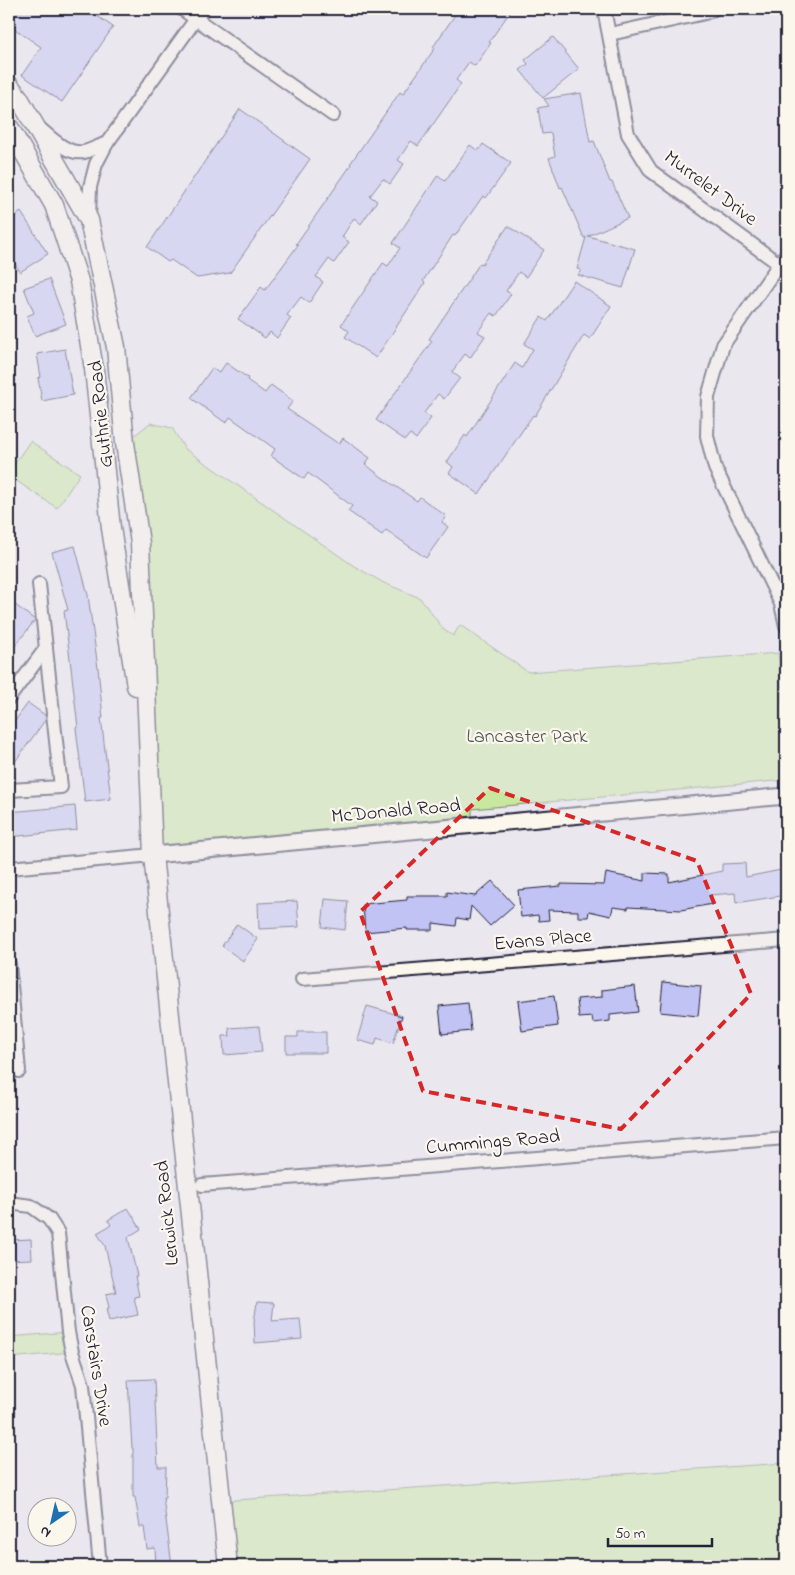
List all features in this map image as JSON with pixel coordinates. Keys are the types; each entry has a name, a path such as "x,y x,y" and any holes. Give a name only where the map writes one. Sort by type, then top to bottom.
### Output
{"main road":[{"name":"Guthrie Road","path":"9,85 19,98 89,220 116,347 125,442 140,543 153,854"},
{"name":"Guthrie Road","path":"9,127 54,205 79,281 94,370 111,528 149,763"},
{"name":"Lerwick Road","path":"153,854 228,1566"}],"street":[{"path":"182,9 199,14 333,115"},
{"name":"Murrelet Drive","path":"604,9 628,134 651,171 784,262"},
{"path":"610,34 705,13 714,9"},
{"path":"89,220 90,187 96,164 107,143 199,14"},
{"path":"35,125 63,147 74,151 83,152 107,143"},
{"path":"784,262 723,345 708,397 706,436 715,468 781,604 786,626"},
{"path":"9,790 61,787 39,584"},
{"path":"9,698 46,648"},
{"name":"McDonald Road","path":"9,868 786,796"},
{"name":"Evans Place","path":"302,979 786,940"},
{"path":"9,964 19,1071"},
{"name":"Cummings Road","path":"202,1185 786,1138"},
{"name":"Carstairs Drive","path":"9,1204 30,1206 49,1219 58,1233 68,1332 82,1385 100,1566"}],"highlighted area":[{"path":"490,788 697,861 751,994 621,1129 423,1091 360,912"}],"green space":[{"name":"Lancaster Park","path":"150,423 172,428 185,449 354,566 384,583 420,598 444,630 453,636 460,625 528,672 778,653 786,734 786,780 472,809 472,825 153,855 125,443"},
{"path":"30,441 80,474 57,508 9,476 9,472"},
{"path":"68,1332 72,1352 9,1358 9,1337"},
{"path":"786,1463 786,1566 228,1566 221,1501"}],"building":[{"path":"9,9 87,9 113,27 62,102 22,75 41,47 9,25"},
{"path":"459,9 512,9 475,66 469,62 456,80 461,84 418,146 411,141 398,160 404,164 390,184 383,179 370,196 377,201 361,224 354,218 342,237 349,242 334,263 329,259 316,277 323,282 309,303 301,297 287,315 291,318 277,338 270,332 265,338 238,319 261,287 265,290 298,245 296,244 350,164 400,92 403,94"},
{"path":"553,37 579,69 543,98 520,70 528,64 525,60"},
{"path":"581,93 590,142 594,141 610,182 612,182 628,218 588,236 635,249 623,288 578,275 581,270 577,269 586,237 584,238 562,187 560,188 549,158 555,156 551,133 542,134 538,108 549,106 544,99"},
{"path":"240,109 310,159 230,273 197,278 171,260 168,262 147,247"},
{"path":"483,144 511,163 486,198 483,196 455,236 453,235 423,281 425,283 376,358 345,337 349,331 341,325 383,263 388,266 400,248 393,243 438,175 445,181 470,145 478,151"},
{"path":"21,212 48,254 20,272 9,254 13,249 9,242 9,220"},
{"path":"508,226 544,250 526,277 519,272 506,291 511,294 496,316 491,313 478,332 485,336 470,358 465,354 452,372 460,378 444,399 438,394 424,413 431,418 416,439 410,434 405,440 376,420 432,341 429,339 480,263 482,264"},
{"path":"49,279 66,324 35,336 27,316 34,313 24,288"},
{"path":"574,281 611,306 590,339 584,335 535,416 533,415 479,494 449,473 453,467 447,462 465,435 467,437 515,363 522,368 533,349 524,344 541,317 547,321"},
{"path":"65,349 73,395 42,401 38,378 41,377 37,354"},
{"path":"226,363 248,378 247,380 265,393 271,385 293,401 287,409 339,444 343,438 370,458 365,464 382,477 417,501 420,497 446,516 442,522 448,527 426,558 386,530 382,535 348,511 352,506 308,473 304,479 271,456 275,449 230,417 226,423 191,398 212,368 219,373"},
{"path":"75,546 88,595 98,668 103,718 101,718 111,799 85,802 64,611 68,610 52,552"},
{"path":"14,604 35,620 9,654 9,611"},
{"path":"28,703 45,715 46,719 9,770 9,729"},
{"path":"75,806 77,830 9,837 9,812"},
{"path":"745,863 746,877 786,869 786,895 736,903 735,893 710,895 712,904 681,910 613,907 611,916 589,911 588,917 578,917 578,911 548,910 549,920 539,921 538,915 521,917 518,890 561,886 561,884 604,885 606,873 645,881 645,873 669,874 669,882 722,871 722,864"},
{"path":"492,881 514,905 490,926 471,906 469,920 457,918 456,926 433,923 433,930 407,930 407,928 365,932 363,904 407,900 407,896 447,896 447,892 475,896"},
{"path":"325,899 348,901 345,930 322,927"},
{"path":"297,901 299,927 259,929 258,903"},
{"path":"237,924 258,939 243,961 222,946"},
{"path":"663,982 701,986 698,1016 660,1012"},
{"path":"635,986 638,1012 610,1015 610,1021 593,1023 592,1017 579,1018 577,999 602,997 602,990"},
{"path":"554,996 558,1026 522,1031 518,1001"},
{"path":"468,1003 471,1031 442,1034 439,1006"},
{"path":"367,1006 402,1016 393,1043 377,1038 375,1045 357,1040"},
{"path":"259,1026 262,1052 224,1055 223,1036 230,1036 229,1028"},
{"path":"298,1032 326,1032 326,1053 286,1053 286,1037 298,1037"},
{"path":"128,1208 141,1229 128,1237 137,1276 135,1276 139,1296 134,1297 138,1315 109,1321 106,1309 109,1308 106,1294 116,1292 105,1246 97,1233 111,1225 108,1220"},
{"path":"31,1239 32,1259 9,1260 9,1240"},
{"path":"257,1302 274,1303 272,1321 300,1319 302,1339 255,1343 254,1322"},
{"path":"154,1379 158,1467 166,1467 165,1497 163,1497 172,1566 156,1566 155,1548 147,1549 144,1527 140,1527 135,1497 133,1497 133,1448 128,1380"}]}
